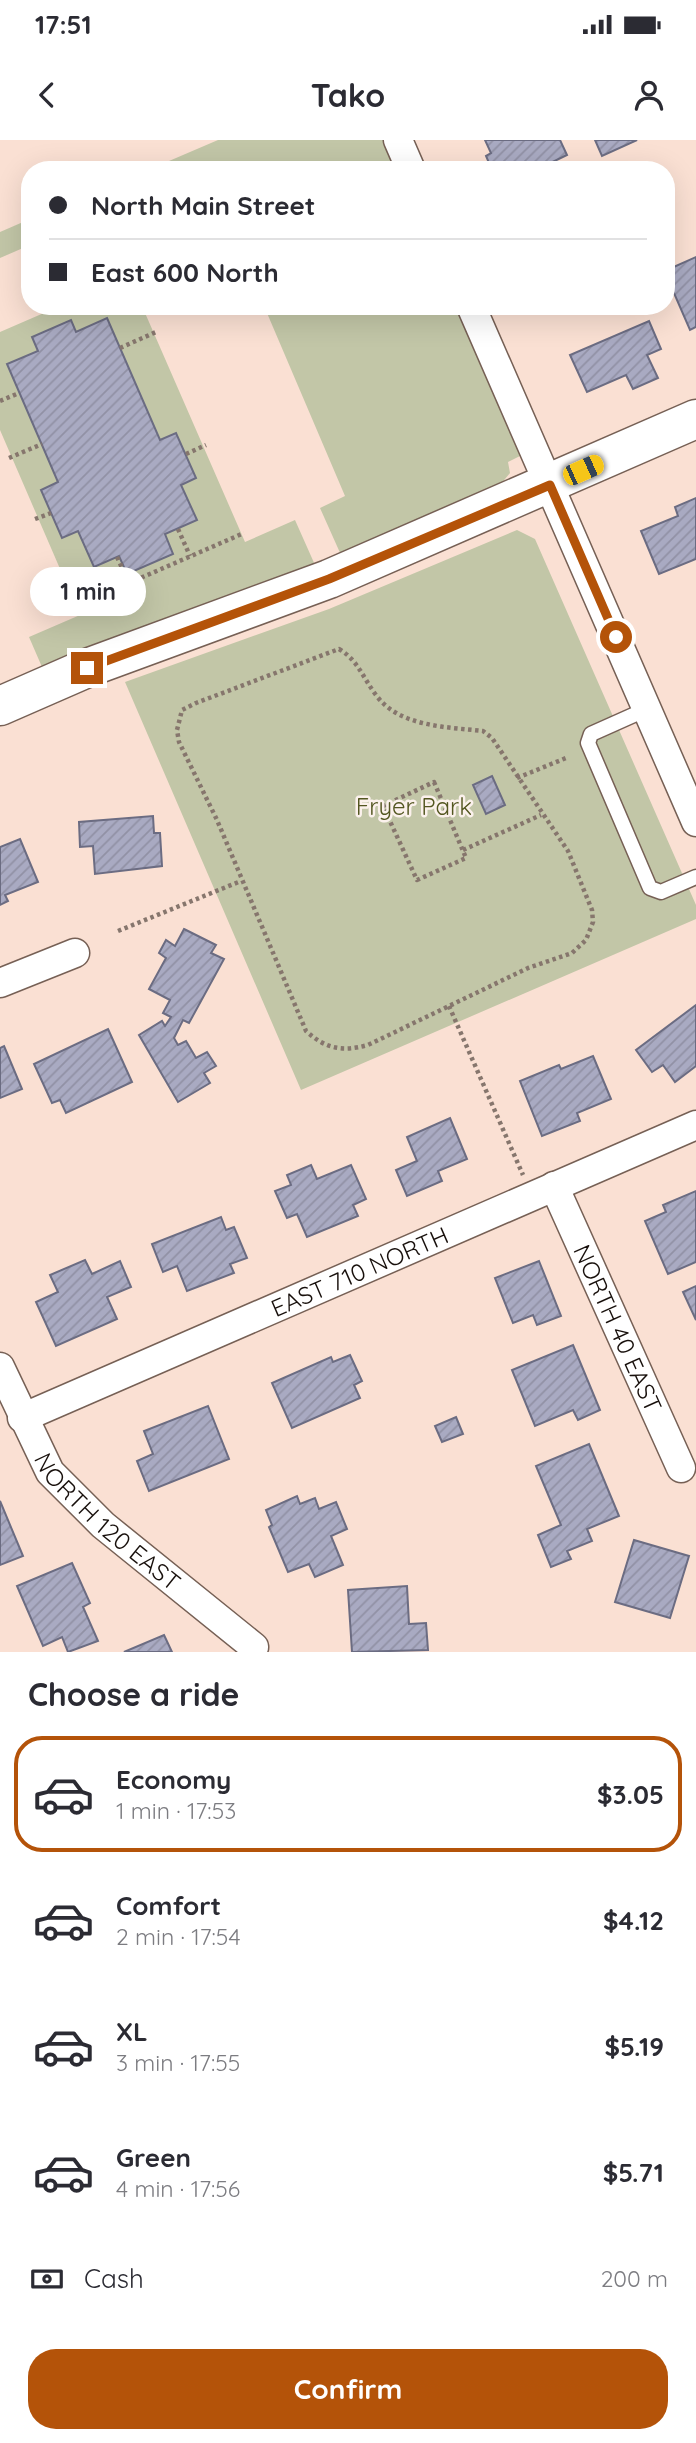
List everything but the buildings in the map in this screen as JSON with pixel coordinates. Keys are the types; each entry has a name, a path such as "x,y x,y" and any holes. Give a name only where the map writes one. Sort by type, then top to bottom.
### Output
{"street":[{"path":"398,140 407,161"},
{"path":"475,315 696,822"},
{"path":"0,706 87,668 329,579 550,485 696,419"},
{"path":"0,983 75,953"},
{"name":"EAST 710 NORTH","path":"22,1418 696,1125"},
{"name":"NORTH 40 EAST","path":"555,1186 681,1468"},
{"name":"NORTH 120 EAST","path":"0,1367 50,1472 85,1507 254,1647"}],"lane":[{"path":"647,709 591,734 588,743 650,888 661,892 696,877"}],"path":[{"path":"120,348 156,332"},
{"path":"0,401 19,393"},
{"path":"9,458 42,444"},
{"path":"186,454 206,445"},
{"path":"35,519 51,513"},
{"path":"178,529 190,556"},
{"path":"117,557 129,583 244,533"},
{"path":"339,649 347,654 390,711 405,718 482,732 492,738 506,755 517,778 568,851 592,910 593,922 586,940 572,953 528,968 368,1045 349,1051 320,1044 306,1031 241,881 218,820 180,742 177,730 182,710 339,649"},
{"path":"517,778 566,758"},
{"path":"434,782 463,850 466,858 417,880 383,806 434,782"},
{"path":"463,850 541,815"},
{"path":"118,932 241,881"},
{"path":"449,1006 526,1181"}],"green space":[{"path":"218,140 387,140 396,161 169,161"},
{"path":"21,223 21,249 0,258 0,232"},
{"path":"39,315 146,315 245,542 295,520 315,565 149,624 42,667 29,637 80,615 0,430 0,332"},
{"path":"268,315 465,315 526,453 508,462 510,473 500,485 341,555 320,508 345,496"},
{"name":"Fryer Park","path":"517,530 535,539 696,905 696,919 301,1090 125,682 329,609"}],"route":[{"path":"87,668 329,579 550,485 616,637"}]}
